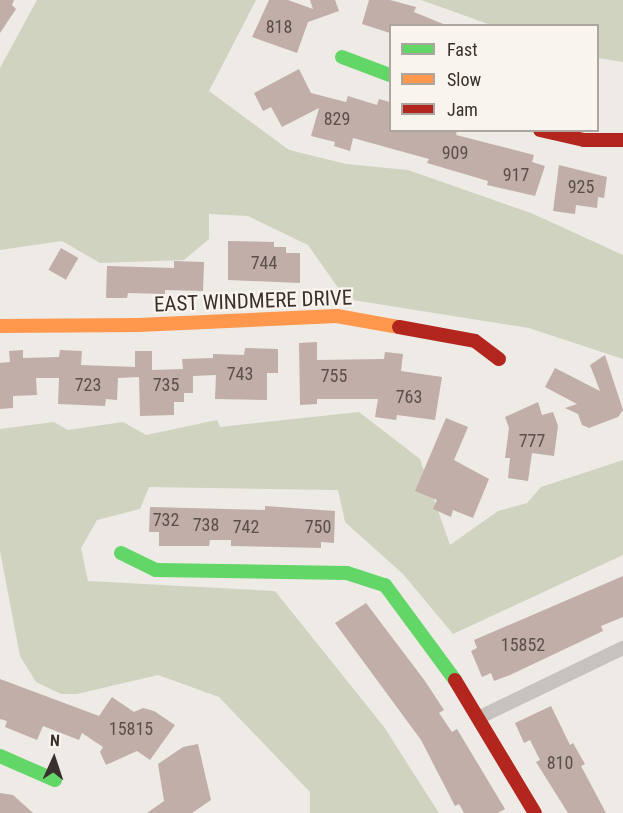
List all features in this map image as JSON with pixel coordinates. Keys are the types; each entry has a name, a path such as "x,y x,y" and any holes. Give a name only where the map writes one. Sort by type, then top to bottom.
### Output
{"street":[{"path":"342,57 389,75"},
{"path":"549,132 584,140 623,140"},
{"name":"EAST WINDMERE DRIVE","path":"0,326 138,325 337,316 475,340 499,359"},
{"path":"122,552 138,564 156,570 347,573 370,578 397,596 480,717 535,813"},
{"path":"480,717 623,648"},
{"path":"0,756 56,780"}],"green space":[{"path":"37,0 256,0 209,91 289,150 346,164 408,170 531,213 623,255 623,359 529,328 346,299 308,245 248,216 209,214 209,239 184,260 100,263 62,241 0,250 0,68"},
{"path":"421,0 623,0 623,62 599,58 599,24 488,24"},
{"path":"359,412 420,459 450,545 498,511 527,503 541,487 623,460 623,555 453,634 403,574 345,522 338,490 149,487 140,509 97,520 81,548 88,581 275,591 384,727 439,813 310,813 310,792 219,697 158,675 77,694 61,694 36,682 20,656 0,551 0,429 54,422 68,430 123,422 146,435 217,420 220,427"}],"building":[{"path":"0,0 14,0 12,5 16,9 0,33"},
{"path":"269,0 288,0 313,9 310,0 335,0 339,11 308,22 297,53 252,37"},
{"path":"369,0 390,0 416,7 414,12 443,24 389,24 389,33 362,24"},
{"path":"299,69 311,93 346,102 348,96 377,105 379,99 389,102 389,132 457,132 456,135 534,155 532,162 545,166 535,196 487,185 488,181 427,163 429,159 353,138 350,151 334,146 335,142 311,136 319,108 282,127 271,107 263,111 254,93"},
{"path":"559,165 607,177 604,198 598,197 597,208 576,205 575,214 553,211"},
{"path":"228,241 274,242 274,247 286,247 286,253 300,253 300,283 228,280"},
{"path":"61,248 78,258 66,280 49,270"},
{"path":"174,261 204,262 203,291 165,290 165,294 128,293 127,298 106,298 107,266 174,268"},
{"path":"317,342 317,360 384,359 385,352 403,354 401,371 442,377 435,420 397,415 396,420 375,417 378,399 317,399 317,404 300,405 299,343"},
{"path":"245,348 278,349 278,373 267,373 267,400 215,399 216,375 193,376 193,393 184,393 184,402 174,402 174,415 140,416 139,377 118,378 117,400 106,399 105,406 58,404 59,378 36,378 37,395 13,396 13,408 0,409 0,363 10,362 9,351 23,350 23,358 59,357 60,350 82,351 81,365 135,367 135,351 152,351 152,370 183,369 182,359 213,358 213,354 244,355"},
{"path":"605,355 623,410 618,417 589,428 582,425 578,414 565,408 577,404 545,387 555,368 600,391 590,365"},
{"path":"538,402 542,415 553,412 558,426 554,456 532,453 528,481 508,478 510,458 505,458 509,428 505,417"},
{"path":"446,418 468,427 454,460 489,479 473,518 453,510 451,517 433,509 437,500 415,491"},
{"path":"265,506 335,511 334,543 321,542 321,548 231,546 231,540 210,540 209,546 159,546 159,532 149,532 150,507 265,510"},
{"path":"623,576 623,617 601,626 603,631 510,675 494,681 491,673 482,677 471,651 477,648 474,640"},
{"path":"366,603 425,681 444,710 439,713 452,732 457,729 505,809 498,813 464,813 459,804 455,806 421,740 335,623"},
{"path":"0,679 99,716 112,697 134,712 143,708 154,711 175,725 150,760 137,751 106,765 100,752 103,747 82,733 79,740 43,726 37,740 5,727 7,721 0,719"},
{"path":"551,706 570,745 573,743 585,764 581,766 606,813 568,813 536,762 540,760 530,740 524,743 515,723"},
{"path":"198,744 211,800 192,813 147,813 164,801 158,764 183,747"},
{"path":"0,793 13,795 33,813 0,813"}],"traffic: fast":[{"path":"342,57 389,75"},
{"path":"121,553 156,570 347,573 385,585 455,680"},
{"path":"0,756 55,780"}],"traffic: slow":[{"path":"0,326 138,325 337,316 399,327"}],"traffic: jam":[{"path":"549,132 584,140 623,140"},
{"path":"399,327 475,341 499,359"},
{"path":"455,680 535,813"}]}
